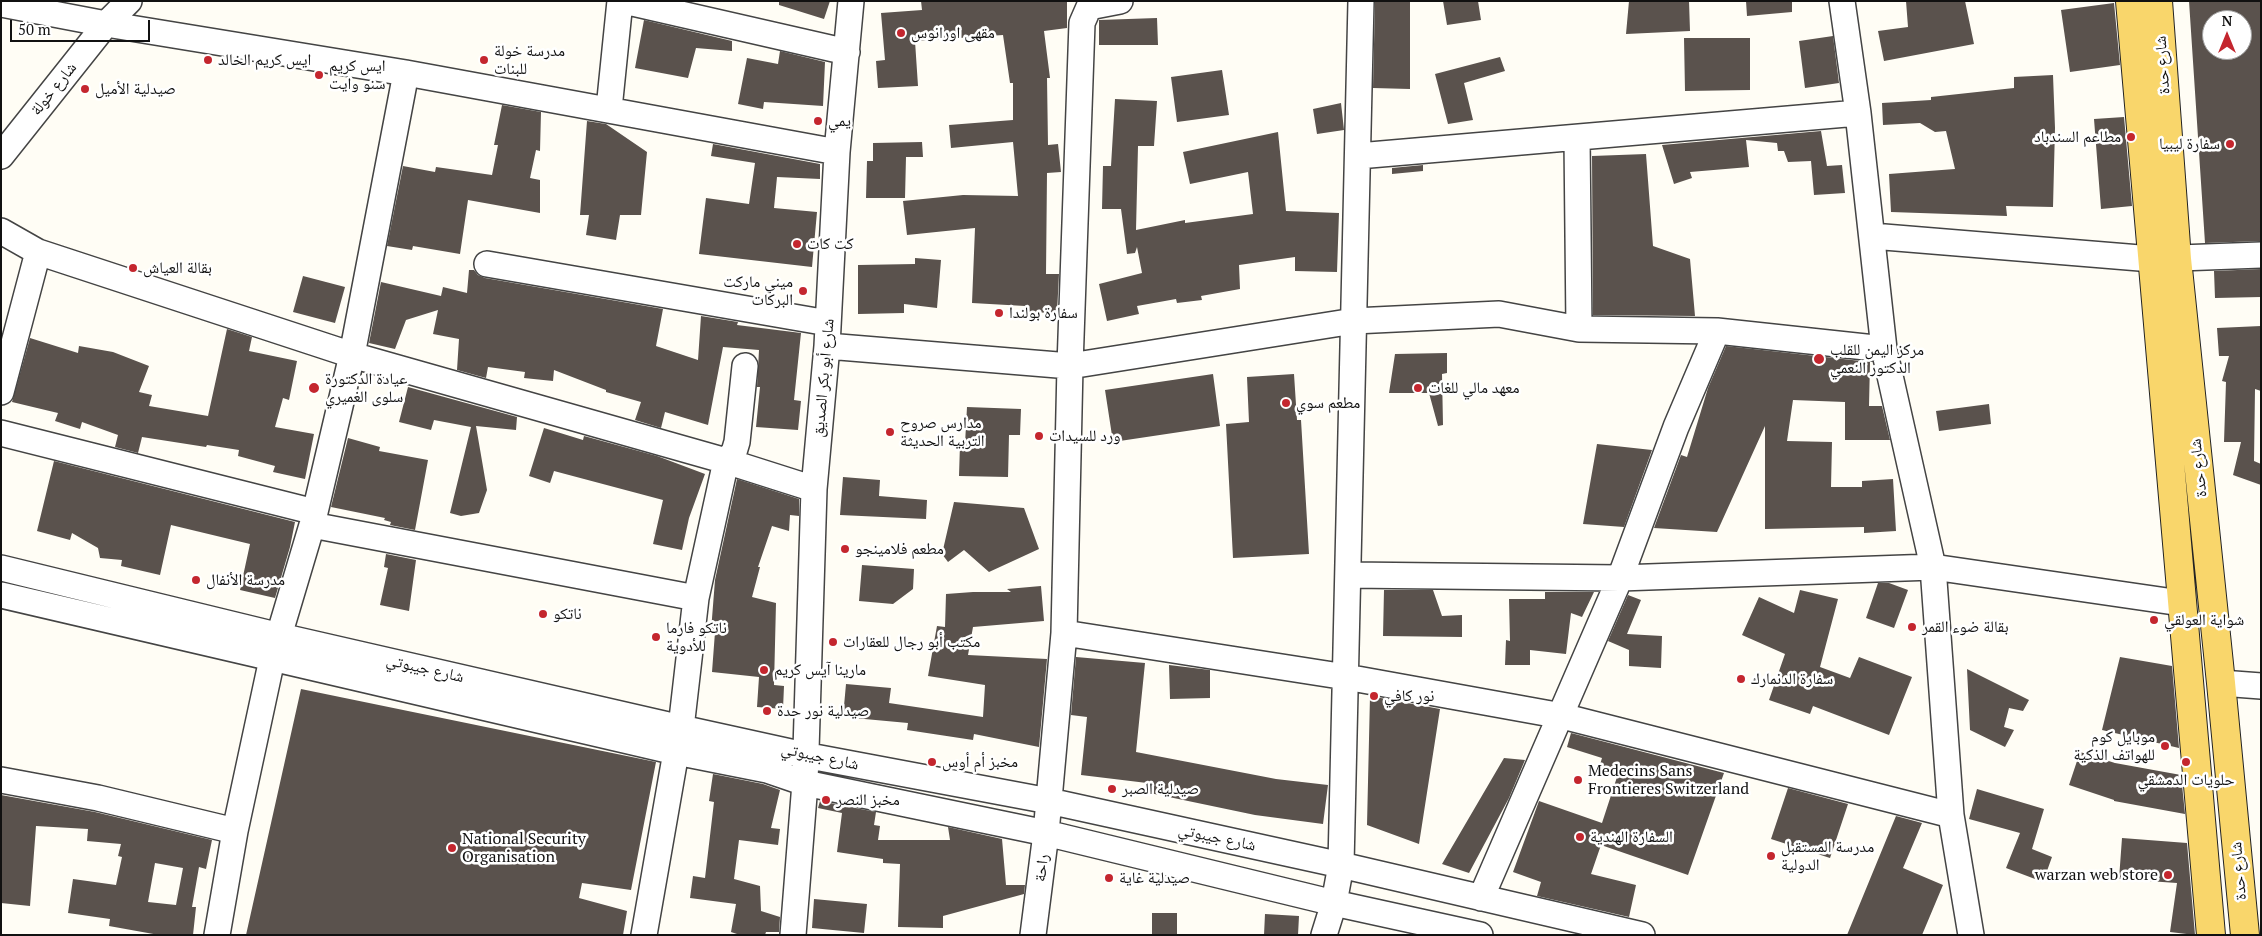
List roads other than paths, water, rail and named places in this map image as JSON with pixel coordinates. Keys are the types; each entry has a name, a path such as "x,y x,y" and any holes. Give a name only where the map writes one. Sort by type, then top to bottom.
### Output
{"main road":[{"name":"شارع حدة","path":"2130,1 2221,683 2245,935"},
{"name":"شارع حدة","path":"2158,1 2164,259 2180,602 2211,935"}],"street":[{"name":"شارع خولة","path":"1,156 106,24 128,1"},
{"path":"609,109 622,1 847,52"},
{"name":"شارع أبو بكر الصديق","path":"793,935 804,783 814,489 828,334 837,152 851,1"},
{"name":"راحة","path":"1033,935 1046,832 1064,633 1070,366 1082,23 1089,7 1120,1"},
{"path":"1324,935 1334,903 1341,865 1361,1"},
{"path":"1842,1 1858,113 1884,349 1933,567 1951,815 1971,935"},
{"path":"1,4 106,24 406,73 837,152"},
{"path":"217,935 235,831 276,648 313,518 352,355 406,73"},
{"path":"1358,156 1858,113"},
{"path":"1577,138 1579,329"},
{"path":"1,231 38,252 352,355 726,460 814,489"},
{"path":"1872,236 2164,259 2261,255"},
{"path":"1,392 38,252"},
{"path":"487,264 828,334 1070,366 1354,321 1500,314 1579,329 1717,331 1884,349"},
{"path":"1481,898 1562,716 1620,578 1676,427 1717,331"},
{"path":"681,728 696,598 726,460 734,452 737,442 745,366"},
{"path":"1,433 313,518 696,598"},
{"path":"1349,575 1620,578 1933,567 2180,602"},
{"name":"شارع جيبوتي","path":"1,568 220,634 676,752 768,770 804,783 1046,832 1334,903 1480,935"},
{"name":"شارع جيبوتي","path":"1,595 220,634"},
{"path":"1064,633 1346,676 1562,716 1951,815"},
{"name":"شارع جيبوتي","path":"276,648 681,728 804,755 1049,801 1341,865 1642,935"},
{"path":"2221,683 2261,686"},
{"path":"644,935 676,752"},
{"path":"1,780 98,798 235,831"}],"place":[{"name":"مقهى اورانوس","path":"901,33"},
{"name":"ايس كريم الخالد","path":"208,60"},
{"name":"مدرسة خولة للبنات","path":"484,60"},
{"name":"ايس كريم سنو وايت","path":"319,75"},
{"name":"صيدلية الأميل","path":"85,89"},
{"name":"يمي","path":"818,121"},
{"name":"مطاعم السندباد","path":"2131,137"},
{"name":"سفارة ليبيا","path":"2230,144"},
{"name":"كت كات","path":"797,244"},
{"name":"بقالة العياش","path":"133,268"},
{"name":"ميني ماركت البركات","path":"803,291"},
{"name":"سفارة بولندا","path":"999,313"},
{"name":"مركز اليمن للقلب الدكتور النعمي","path":"1819,359"},
{"name":"عيادة الدكتورة سلوى الغميري","path":"314,388"},
{"name":"معهد مالي للغات","path":"1418,388"},
{"name":"مطعم سوي","path":"1286,403"},
{"name":"مدارس صروح التربية الحديثة","path":"890,432"},
{"name":"ورد للسيدات","path":"1039,436"},
{"name":"مطعم فلامينجو","path":"845,549"},
{"name":"مدرسة الأنفال","path":"196,580"},
{"name":"ناتكو","path":"543,614"},
{"name":"شواية العولقي","path":"2154,620"},
{"name":"بقالة ضوء القمر","path":"1912,627"},
{"name":"ناتكو فارما للأدوية","path":"656,637"},
{"name":"مكتب أبو رجال للعقارات","path":"833,642"},
{"name":"مارينا آيس كريم","path":"764,670"},
{"name":"سفارة الدنمارك","path":"1741,679"},
{"name":"نور كافي","path":"1374,696"},
{"name":"صيدلية نور حدة","path":"767,711"},
{"name":"موبايل كوم للهواتف الذكية","path":"2165,746"},
{"name":"مخبز أم أوس","path":"932,762"},
{"name":"حلويات الدمشقي","path":"2186,762"},
{"name":"Medecins Sans Frontieres Switzerland","path":"1578,780"},
{"name":"صيدلية الصبر","path":"1112,789"},
{"name":"مخبز النصر","path":"826,800"},
{"name":"السفارة الهندية","path":"1580,837"},
{"name":"National Security Organisation","path":"452,848"},
{"name":"مدرسة المستقبل الدولية","path":"1771,856"},
{"name":"warzan web store","path":"2168,875"},
{"name":"صيدلية غاية","path":"1109,878"}]}
